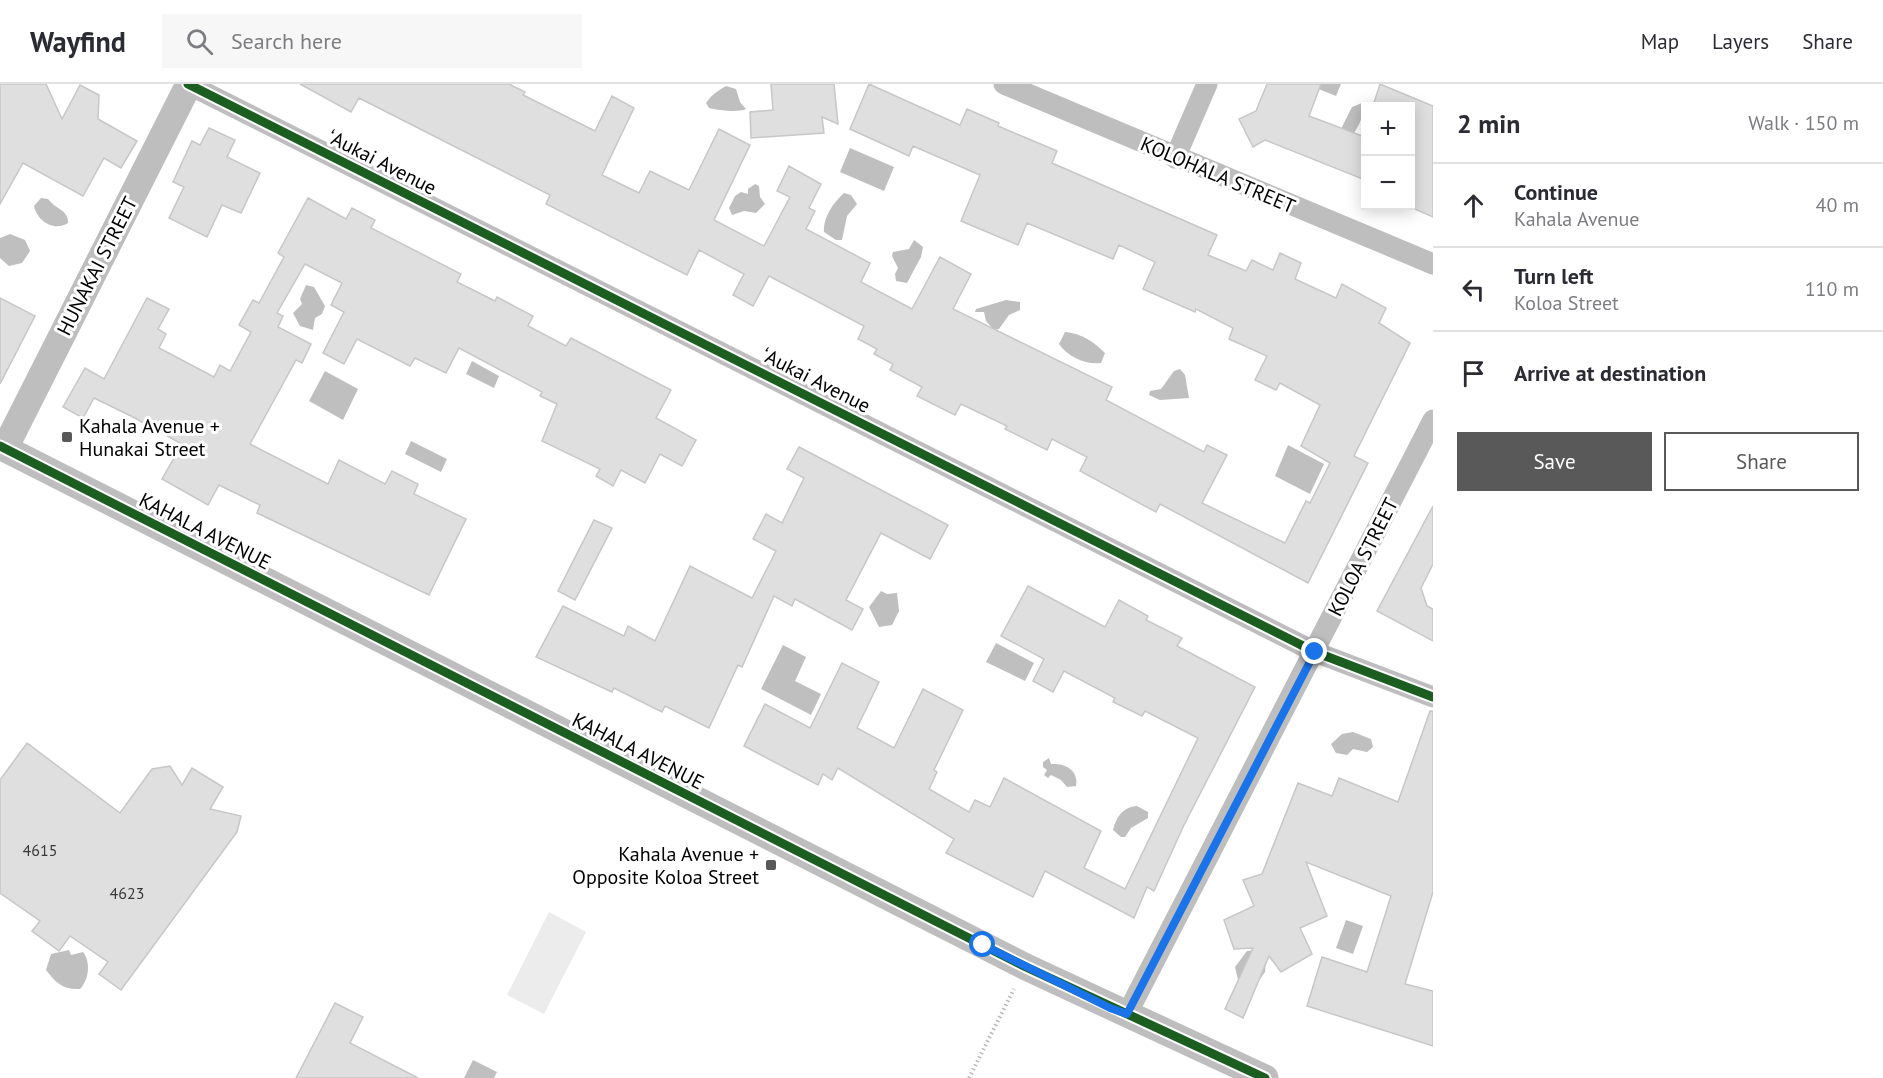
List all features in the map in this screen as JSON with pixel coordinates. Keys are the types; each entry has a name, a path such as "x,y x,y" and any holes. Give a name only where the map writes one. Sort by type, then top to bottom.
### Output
{"street":[{"name":"HUNAKAI STREET","path":"2,447 188,84"},
{"name":"ʻAukai Avenue","path":"188,84 1315,652 1433,697"},
{"name":"KOLOHALA STREET","path":"1004,84 1175,158 1433,264"},
{"path":"1175,158 1207,84"},
{"name":"KOLOA STREET","path":"1127,1014 1433,420"},
{"name":"KAHALA AVENUE","path":"2,447 1026,967 1265,1078"}],"path":[{"path":"969,1078 1026,967"}],"shaded area":[{"path":"1318,84 1341,84 1336,96 1316,88"},
{"path":"726,86 736,89 740,102 746,109 733,111 709,108 706,103 708,100"},
{"path":"1361,103 1361,118 1354,133 1342,135 1342,127 1352,107"},
{"path":"850,148 894,167 884,191 840,172"},
{"path":"755,184 759,186 760,197 765,204 756,213 744,211 732,215 729,208 735,196 741,192 748,194 748,189"},
{"path":"844,193 851,195 857,204 847,216 842,240 836,240 824,232 824,226 830,210"},
{"path":"41,198 48,199 64,212 68,223 52,226 42,220 34,206"},
{"path":"10,234 25,240 30,251 22,263 9,266 0,258 0,238"},
{"path":"914,240 923,247 921,257 907,283 896,281 895,274 898,268 892,256 893,252 909,249"},
{"path":"306,285 314,287 325,306 322,314 315,318 313,330 300,326 293,313 302,304 300,299"},
{"path":"1006,300 1020,302 1020,310 1009,315 999,329 994,330 986,321 984,312 975,312 976,309"},
{"path":"1065,332 1082,336 1101,349 1105,353 1101,363 1083,361 1067,353 1059,344"},
{"path":"472,361 499,376 494,388 466,374"},
{"path":"1180,369 1185,375 1189,398 1160,400 1149,395 1150,391 1161,389 1174,371"},
{"path":"325,371 358,389 343,420 309,401"},
{"path":"411,441 447,459 441,472 405,454"},
{"path":"1288,445 1324,464 1310,494 1275,476"},
{"path":"881,591 887,594 897,593 899,611 892,625 879,627 869,607"},
{"path":"996,643 1034,663 1025,681 986,662"},
{"path":"783,645 806,657 795,681 821,694 811,715 761,689"},
{"path":"1353,732 1371,739 1373,747 1367,752 1353,749 1347,755 1336,753 1331,744 1342,734"},
{"path":"1049,758 1051,764 1066,766 1073,772 1076,786 1067,787 1061,780 1051,775 1048,778 1044,775 1047,770 1043,767 1043,762"},
{"path":"1137,806 1148,812 1148,818 1131,828 1125,837 1121,837 1113,830 1116,821 1124,811"},
{"path":"549,912 586,932 544,1014 507,995"},
{"path":"1346,920 1363,926 1353,954 1336,948"},
{"path":"69,950 71,955 83,952 86,956 87,976 80,989 60,985 46,970 51,954"},
{"path":"1255,950 1266,960 1265,972 1257,983 1238,980 1235,967 1247,951"},
{"path":"473,1060 497,1072 494,1078 464,1078"}],"building":[{"path":"0,84 46,84 62,119 80,85 99,95 98,119 137,141 121,168 104,158 83,196 23,163 0,204"},
{"path":"300,84 509,84 525,92 523,95 595,131 612,96 634,108 602,175 639,193 650,171 689,190 719,129 750,145 714,220 764,246 790,197 777,191 789,166 821,184 809,208 815,211 806,229 870,263 861,282 912,309 940,257 971,274 953,309 1112,387 1106,400 1204,452 1207,445 1227,455 1202,503 1285,543 1306,501 1310,503 1330,463 1301,446 1320,405 1280,383 1276,390 1255,380 1267,356 1229,339 1233,328 1196,309 1195,312 1143,289 1155,262 1119,245 1113,259 1027,223 1018,245 961,221 980,175 913,146 909,156 850,129 869,84 960,125 967,109 999,123 998,126 1057,151 1052,163 1217,235 1208,255 1246,271 1252,260 1273,270 1280,253 1301,263 1295,279 1336,298 1342,284 1386,308 1379,323 1410,343 1354,456 1368,463 1308,583 1160,504 1156,512 1080,471 1087,457 1052,439 1047,450 1005,429 1007,426 961,404 955,415 917,396 922,387 890,370 893,364 874,354 877,349 858,339 864,326 769,276 753,306 733,295 744,274 699,250 687,275 546,204 550,195 359,98 351,112"},
{"path":"771,84 834,84 838,124 822,117 824,133 751,138 750,112 773,110"},
{"path":"1267,84 1321,84 1309,116 1361,136 1361,178 1265,140 1253,147 1239,119 1256,111"},
{"path":"1380,84 1433,106 1433,217 1415,209 1415,102 1374,102"},
{"path":"209,128 235,140 227,157 260,173 241,213 222,205 207,237 169,218 184,187 173,182 192,141 200,145"},
{"path":"308,198 346,219 352,208 375,220 371,228 461,274 457,282 495,301 497,297 533,316 528,326 566,346 571,338 671,390 656,418 696,440 682,466 660,454 645,483 621,470 613,486 596,476 600,469 542,441 557,404 540,396 542,392 459,348 446,373 415,358 410,366 357,339 344,364 323,353 344,312 331,305 342,283 305,264 277,313 283,316 278,327 311,344 302,363 296,360 250,444 328,484 339,460 385,484 392,471 418,484 414,494 466,519 429,595 257,513 260,505 219,485 208,505 162,479 182,444 133,417 94,398 83,418 63,407 85,368 104,379 147,298 169,309 158,329 166,334 159,348 214,377 220,365 230,371 251,332 239,325 253,300 259,303 284,257 278,253"},
{"path":"0,298 35,316 0,384"},
{"path":"799,447 948,525 930,559 881,533 846,600 863,609 852,630 795,599 792,606 774,596 742,667 738,665 709,728 665,706 662,712 614,688 612,692 536,657 563,606 624,636 628,626 655,641 690,566 752,598 776,551 753,539 766,514 782,523 804,478 787,469"},
{"path":"1433,506 1433,564 1421,588 1427,606 1433,609 1433,641 1377,611"},
{"path":"594,520 612,528 575,600 558,591"},
{"path":"1028,586 1105,627 1119,600 1148,616 1146,620 1182,638 1177,646 1255,687 1184,825 1154,891 1147,887 1134,918 1045,871 1033,897 946,853 954,839 838,768 832,780 823,774 818,785 744,746 765,704 810,728 842,663 879,682 857,728 894,748 923,689 963,710 934,770 937,772 929,789 969,812 975,800 990,807 1004,778 1101,831 1084,868 1125,889 1198,738 1145,711 1142,716 1113,702 1115,698 1064,671 1053,692 1033,681 1044,659 1001,636"},
{"path":"1430,711 1433,711 1433,892 1405,984 1433,991 1433,1046 1307,1006 1322,957 1367,972 1391,896 1306,862 1327,916 1300,928 1312,954 1281,972 1269,956 1243,1018 1225,1009 1253,948 1234,949 1224,920 1254,906 1243,880 1262,874 1298,783 1332,796 1339,778 1398,802"},
{"path":"27,743 120,813 152,769 170,766 182,785 192,768 223,787 210,809 241,816 237,832 121,990 99,974 108,962 70,936 59,951 32,931 40,921 0,893 0,780"},
{"path":"335,1003 363,1017 350,1043 418,1078 296,1078"}],"cycle path":[{"path":"188,84 1315,652 1433,697"},
{"path":"0,446 1026,967 1265,1078"}],"place":[{"name":"Kahala Avenue + Hunakai Street","path":"67,437"},
{"name":"Kahala Avenue + Opposite Koloa Street","path":"771,865"}],"route":[{"path":"983,945 1110,1008 1127,1014 1315,652"}]}
